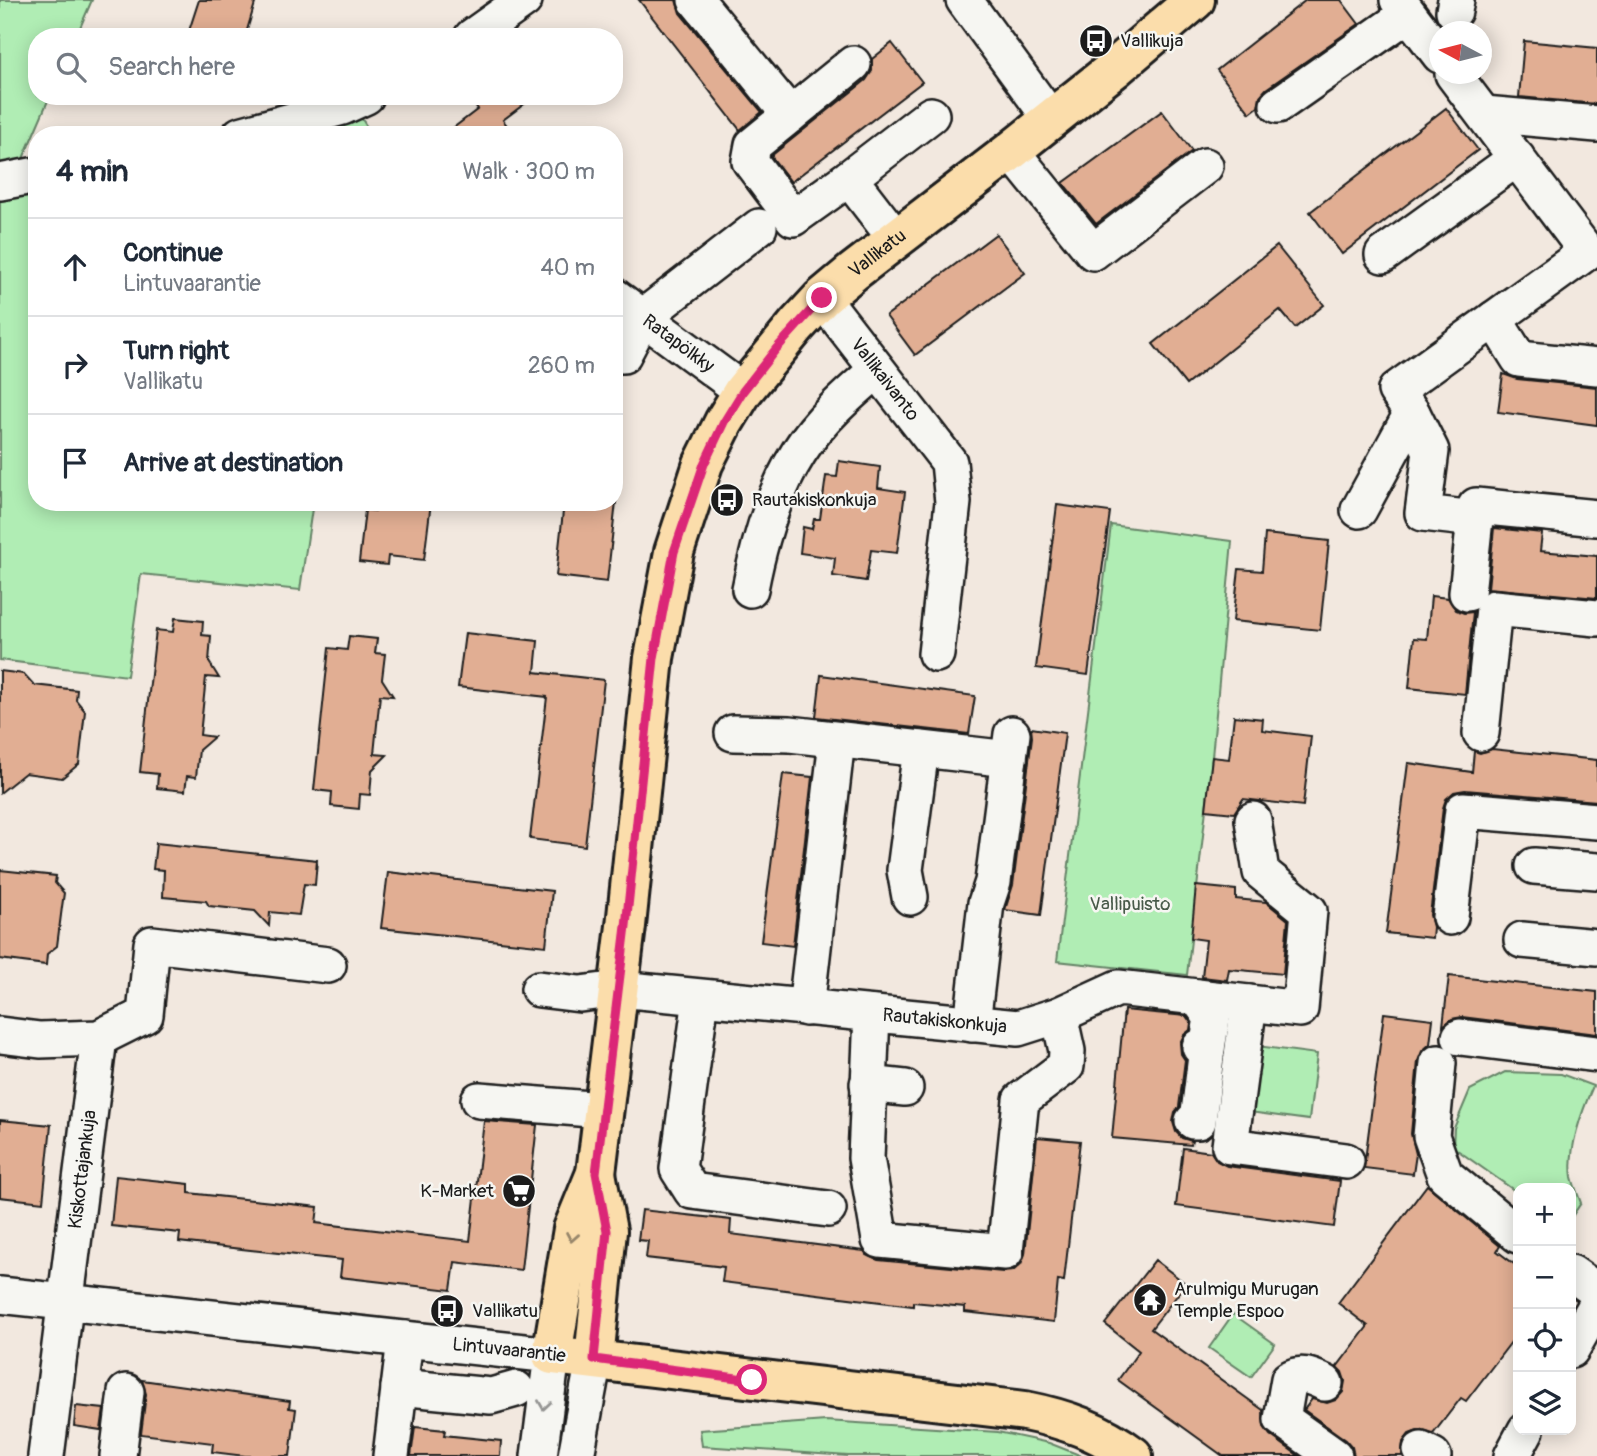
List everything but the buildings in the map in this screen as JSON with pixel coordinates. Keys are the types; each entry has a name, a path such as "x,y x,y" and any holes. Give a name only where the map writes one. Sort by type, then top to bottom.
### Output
{"main road":[{"name":"Vallikatu","path":"552,1355 573,1228 596,1173 619,989 654,658 664,599 674,552 704,464 724,422 743,391 822,298 1011,151 1195,0"},
{"name":"Vallikatu","path":"594,1359 607,1231 596,1173"},
{"name":"Lintuvaarantie","path":"552,1355 1025,1411 1059,1418 1086,1428 1114,1442 1133,1456"}],"street":[{"path":"485,28 524,0"},
{"path":"696,0 790,115"},
{"path":"964,0 1051,118"},
{"path":"1278,105 1403,7 1429,41"},
{"path":"853,64 753,145 750,161 793,218 931,115"},
{"path":"1359,510 1404,401 1494,319 1587,252 1461,84"},
{"path":"273,126 346,105"},
{"path":"1484,114 1597,124"},
{"path":"1011,151 1094,252 1205,166"},
{"path":"1383,255 1517,158"},
{"path":"0,182 28,177"},
{"path":"849,178 896,239"},
{"path":"623,355 643,317 758,227"},
{"name":"Vallikaivanto","path":"822,298 949,462 953,502 936,654"},
{"name":"Ratapölkky","path":"623,303 743,391"},
{"path":"1494,319 1519,359 1597,367"},
{"path":"750,589 757,552 776,498 799,451 842,400 877,370"},
{"path":"1404,401 1431,451 1423,513 1475,519"},
{"path":"1467,593 1476,506 1597,518"},
{"path":"1481,733 1494,608 1597,618"},
{"path":"733,733 790,734 921,749 1011,747 993,882 986,903 972,1024"},
{"path":"806,1008 837,740"},
{"path":"910,897 905,870 921,749"},
{"path":"1450,918 1463,810 1597,821"},
{"name":"Rautakiskonkuja","path":"539,989 580,994 619,989 1018,1028 1059,1016 1118,988 1300,1009 1310,911 1261,872 1253,820"},
{"path":"1534,866 1597,871"},
{"path":"1522,940 1597,947"},
{"path":"0,1035 40,1040 99,1038 145,1015 152,944 328,965"},
{"path":"1193,1121 1198,1122 1203,1048 1212,1018 1197,997"},
{"path":"701,998 678,1169 692,1191 828,1209"},
{"path":"1249,1003 1230,1146 1346,1161"},
{"path":"872,1014 866,1158 880,1240 1004,1252 1021,1100 1066,1066 1068,1051 1059,1016"},
{"name":"Kiskottajankuja","path":"46,1456 99,1038"},
{"path":"1513,1231 1445,1175 1431,1136 1449,1050 1597,1054"},
{"path":"868,1084 905,1088"},
{"path":"479,1100 603,1110"},
{"path":"1576,1276 1597,1291"},
{"name":"Lintuvaarantie","path":"0,1295 552,1355"},
{"path":"1576,1341 1597,1304"},
{"path":"391,1456 405,1339"},
{"path":"539,1456 552,1355"},
{"path":"576,1456 594,1359"},
{"path":"1325,1382 1297,1374 1289,1379 1282,1419 1334,1456"},
{"path":"399,1387 491,1396 516,1389"},
{"path":"118,1456 126,1392"},
{"path":"1512,1456 1523,1435"}],"green space":[{"path":"0,0 92,0 80,28 28,28 28,105 46,105 37,126 28,126 28,147 22,161 0,164"},
{"path":"355,108 366,126 298,126"},
{"path":"28,188 28,511 312,511 300,590 141,574 127,676 0,660 0,193"},
{"name":"Vallipuisto","path":"1111,525 1232,541 1212,757 1187,975 1057,961"},
{"path":"1257,1046 1317,1054 1309,1120 1249,1112"},
{"path":"1505,1072 1561,1074 1593,1086 1574,1142 1571,1166 1574,1183 1513,1183 1513,1189 1453,1147 1454,1128 1470,1090"},
{"path":"1576,1189 1581,1203 1576,1210"},
{"path":"1233,1314 1275,1344 1251,1377 1209,1348"},
{"path":"826,1421 998,1432 1049,1443 1082,1456 848,1456 702,1446 700,1430"}],"place":[{"name":"Vallikuja","path":"1096,41"},
{"name":"Rautakiskonkuja","path":"727,500"},
{"name":"K-Market","path":"519,1191"},
{"name":"Arulmigu Murugan Temple Espoo","path":"1150,1300"},
{"name":"Vallikatu","path":"447,1311"}],"route":[{"path":"752,1380 594,1359 607,1231 596,1173 626,926 654,658 674,552 704,464 724,422 743,391 776,349 822,298"}]}
